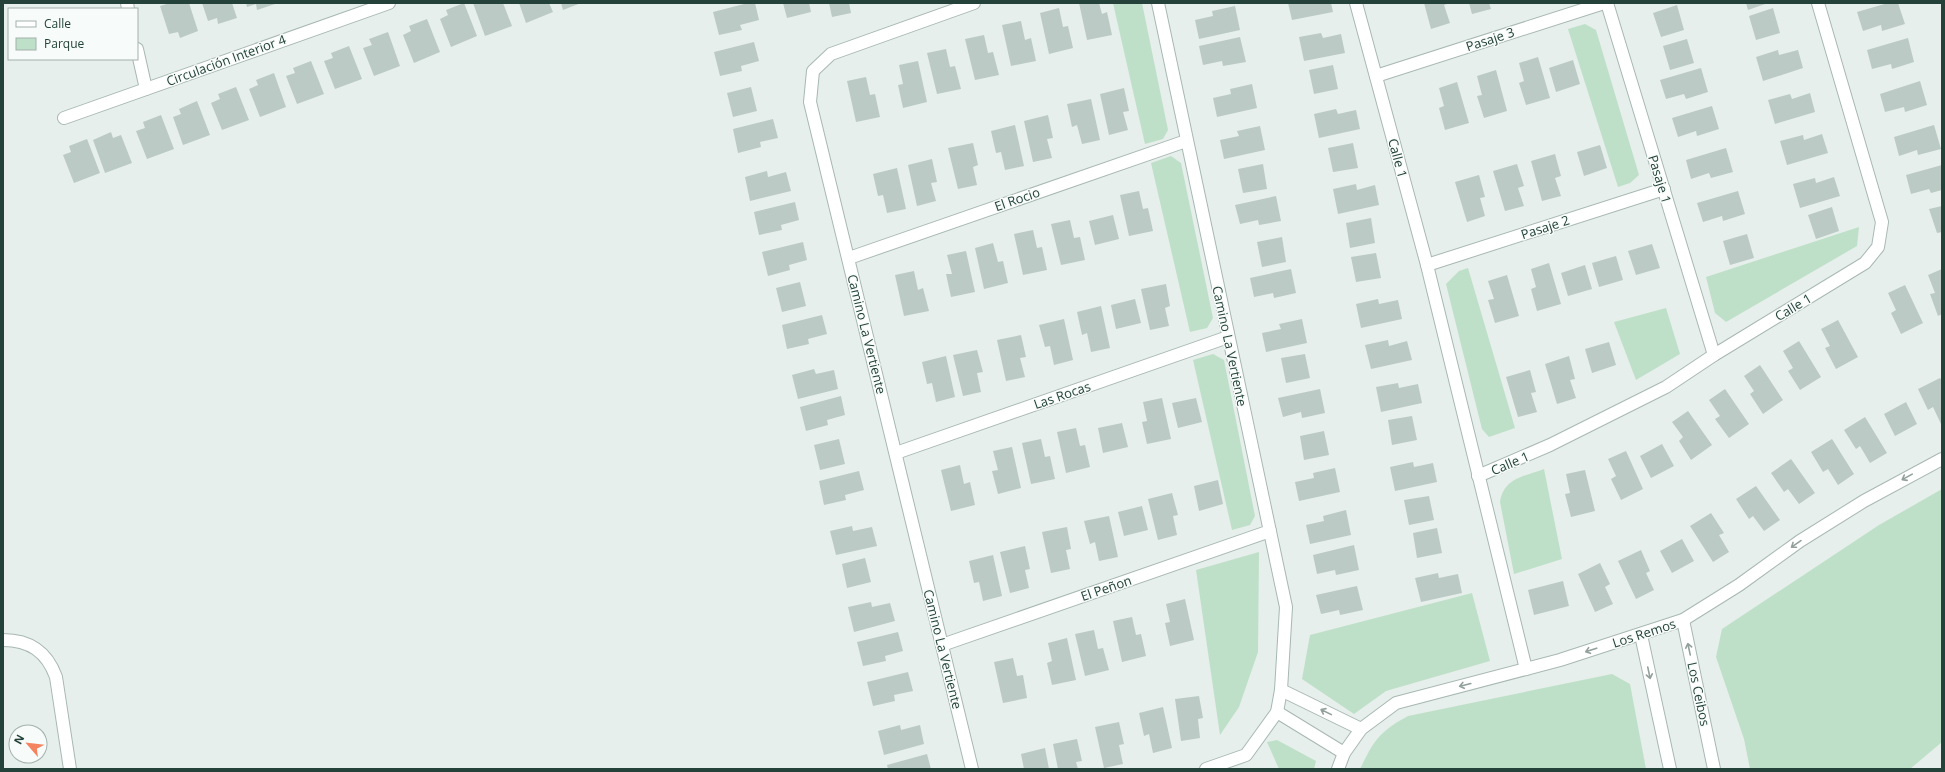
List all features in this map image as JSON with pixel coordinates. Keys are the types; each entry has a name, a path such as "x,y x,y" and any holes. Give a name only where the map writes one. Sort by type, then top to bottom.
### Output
{"street":[{"name":"Circulación Interior 4","path":"64,118 388,3"},
{"name":"Camino La Vertiente","path":"972,769 810,102 813,71 831,54 974,3"},
{"name":"Camino La Vertiente","path":"1158,3 1186,141 1286,607 1281,690 1277,712 1246,755 1206,769"},
{"name":"Calle 1","path":"1356,3 1427,265 1526,669"},
{"name":"Pasaje 3","path":"1376,76 1604,3"},
{"name":"Pasaje 1","path":"1607,3 1714,355"},
{"name":"Calle 1","path":"1478,476 1550,446 1666,387 1714,355 1866,263 1878,246 1882,222 1818,3"},
{"path":"138,53 146,89"},
{"name":"El Rocio","path":"849,258 1186,141"},
{"name":"Pasaje 2","path":"1427,265 1664,189"},
{"name":"Las Rocas","path":"896,453 1228,337"},
{"name":"Los Remos","path":"1338,769 1344,753 1361,729 1396,703 1526,669 1641,635 1683,620 1739,584 1800,541 1864,501 1942,459"},
{"name":"El Peñon","path":"942,645 1270,531"},
{"name":"Los Ceibos","path":"1683,620 1714,769"},
{"path":"1641,635 1670,769"},
{"path":"3,640 25,642 37,649 52,666 56,677 70,769"},
{"path":"1281,690 1361,729"},
{"path":"1277,712 1344,753"}],"green space":[{"path":"1113,3 1142,3 1168,130 1163,139 1145,144"},
{"path":"1585,24 1596,30 1639,175 1630,183 1618,187 1568,29"},
{"path":"1171,156 1181,163 1213,318 1207,328 1190,332 1151,163"},
{"path":"1859,227 1857,246 1726,322 1715,313 1706,277"},
{"path":"1468,268 1515,428 1489,437 1482,429 1446,284 1459,271"},
{"path":"1666,308 1680,354 1636,380 1614,322"},
{"path":"1213,354 1224,360 1255,516 1250,525 1232,530 1193,360"},
{"path":"1544,469 1562,559 1514,574 1500,502 1502,494 1510,483"},
{"path":"1942,489 1942,742 1910,769 1750,769 1744,739 1716,657 1722,629 1879,525"},
{"path":"1259,552 1258,652 1239,707 1220,735 1196,570"},
{"path":"1472,593 1490,661 1386,691 1354,714 1302,679 1310,635"},
{"path":"1612,674 1630,684 1646,769 1360,769 1369,751 1378,738 1390,727 1408,716"},
{"path":"1277,740 1316,761 1314,769 1279,769 1267,742"}],"building":[{"path":"170,3 189,3 198,31 180,38 178,32 169,34 160,6"},
{"path":"202,3 232,3 237,18 218,24 217,18 208,21"},
{"path":"246,3 278,3 257,10 256,4 247,7"},
{"path":"464,3 477,36 451,47 440,19 448,15 446,10"},
{"path":"473,3 503,3 512,26 485,36"},
{"path":"519,3 549,3 553,12 526,23"},
{"path":"561,3 581,3 563,10"},
{"path":"748,3 755,3 759,20 740,25 742,30 719,35 713,12"},
{"path":"783,3 809,3 811,12 787,18"},
{"path":"829,3 849,3 851,13 832,17"},
{"path":"1079,3 1099,3 1102,14 1107,12 1112,35 1087,40"},
{"path":"1288,3 1331,3 1333,12 1292,20"},
{"path":"1424,3 1450,3 1444,5 1450,23 1431,29"},
{"path":"1469,3 1489,3 1491,9 1472,14"},
{"path":"1746,3 1768,3 1748,10"},
{"path":"1888,3 1898,3 1905,24 1882,31 1881,25 1863,31 1857,12"},
{"path":"1677,5 1684,30 1661,37 1653,13"},
{"path":"1235,6 1240,30 1199,39 1195,20 1213,16 1212,11"},
{"path":"1059,8 1063,27 1068,26 1073,48 1049,54 1040,13"},
{"path":"1773,8 1780,33 1756,40 1749,16"},
{"path":"427,19 440,52 414,63 403,35 411,31 409,26"},
{"path":"1021,21 1025,40 1031,38 1036,61 1011,66 1002,25"},
{"path":"388,32 400,66 374,76 363,48 372,45 369,39"},
{"path":"1321,33 1323,38 1341,34 1345,53 1304,61 1299,37"},
{"path":"984,35 988,53 993,52 999,75 975,80 965,39"},
{"path":"1240,37 1246,62 1223,66 1222,61 1203,65 1199,46"},
{"path":"1908,38 1914,62 1892,69 1891,64 1872,69 1867,50"},
{"path":"1687,39 1694,63 1670,70 1663,46"},
{"path":"754,42 759,61 741,66 742,71 720,76 714,52"},
{"path":"349,46 362,79 335,89 324,61 333,58 331,53"},
{"path":"946,49 950,67 955,66 961,89 937,94 927,53"},
{"path":"1778,50 1779,55 1798,50 1803,68 1763,81 1756,57"},
{"path":"1538,57 1550,98 1526,105 1519,83 1524,81 1519,63"},
{"path":"1573,60 1580,84 1556,92 1549,68"},
{"path":"311,61 324,94 297,104 286,76 295,73 293,68"},
{"path":"918,61 927,102 903,108 898,85 903,84 899,65"},
{"path":"1333,65 1338,89 1314,94 1309,70"},
{"path":"1701,68 1708,92 1686,99 1684,94 1666,99 1660,80"},
{"path":"1496,70 1507,111 1484,118 1477,96 1482,95 1477,76"},
{"path":"274,73 286,107 260,117 249,89 258,85 256,80"},
{"path":"866,77 870,95 875,94 880,117 856,122 847,81"},
{"path":"1920,81 1927,105 1905,112 1904,107 1885,112 1880,94"},
{"path":"1457,82 1469,123 1445,130 1439,108 1444,106 1439,88"},
{"path":"1252,84 1257,108 1217,117 1213,98 1231,94 1230,89"},
{"path":"236,87 249,120 222,130 211,103 220,99 218,94"},
{"path":"751,87 757,111 733,117 727,93"},
{"path":"1124,88 1129,111 1123,112 1128,130 1109,135 1100,94"},
{"path":"1810,93 1815,112 1775,124 1768,100 1790,94 1792,99"},
{"path":"1091,99 1100,140 1082,144 1077,125 1072,127 1067,104"},
{"path":"197,101 210,135 183,145 173,117 181,114 179,109"},
{"path":"1712,106 1719,129 1697,136 1696,131 1678,137 1672,118"},
{"path":"1336,109 1338,114 1356,110 1360,129 1319,138 1314,114"},
{"path":"161,115 174,149 147,159 136,131 145,128 143,122"},
{"path":"1048,115 1053,138 1047,139 1052,158 1033,162 1024,121"},
{"path":"773,119 778,138 760,142 761,147 738,153 733,129"},
{"path":"1015,125 1024,166 1005,170 1001,152 996,153 991,131"},
{"path":"1934,125 1941,149 1918,155 1917,150 1899,156 1894,137"},
{"path":"1260,126 1265,150 1224,159 1220,140 1239,136 1237,131"},
{"path":"111,132 113,138 121,135 132,163 105,173 93,140"},
{"path":"1822,134 1828,153 1787,165 1780,141 1803,135 1804,140"},
{"path":"87,139 100,173 74,183 63,155 71,152 69,146"},
{"path":"973,143 978,165 973,167 977,185 958,189 948,148"},
{"path":"1353,143 1358,168 1333,172 1328,148"},
{"path":"1600,145 1607,168 1584,176 1577,152"},
{"path":"1726,148 1733,172 1711,178 1709,173 1691,179 1686,160"},
{"path":"1555,154 1561,176 1555,178 1561,196 1542,201 1531,161"},
{"path":"932,159 937,182 931,183 936,201 917,206 908,165"},
{"path":"1263,164 1267,189 1243,193 1238,169"},
{"path":"1517,164 1524,186 1518,188 1524,206 1505,211 1493,171"},
{"path":"1942,165 1942,190 1931,193 1929,189 1911,194 1906,175"},
{"path":"897,168 906,209 887,213 883,195 878,196 873,174"},
{"path":"767,171 768,177 786,172 791,191 750,201 745,177"},
{"path":"1479,175 1485,197 1480,198 1485,216 1467,222 1455,182"},
{"path":"1834,177 1840,196 1800,208 1793,184 1815,178 1816,183"},
{"path":"1356,184 1357,190 1375,185 1379,205 1338,214 1333,189"},
{"path":"1139,191 1143,209 1148,208 1153,231 1129,236 1120,195"},
{"path":"1738,191 1745,214 1723,221 1722,216 1703,222 1697,203"},
{"path":"1276,196 1281,221 1259,225 1258,220 1240,224 1235,205"},
{"path":"795,202 799,220 781,225 782,230 759,235 754,212"},
{"path":"1942,206 1942,232 1937,233 1929,209"},
{"path":"1832,207 1839,231 1816,239 1808,215"},
{"path":"1113,215 1119,239 1095,245 1089,221"},
{"path":"1371,218 1375,243 1350,248 1346,223"},
{"path":"1070,220 1074,238 1080,237 1085,260 1061,265 1051,224"},
{"path":"1033,230 1037,248 1042,247 1047,270 1023,275 1014,234"},
{"path":"1747,234 1754,258 1730,265 1723,241"},
{"path":"1282,237 1286,262 1262,267 1257,242"},
{"path":"803,242 807,260 789,265 790,270 768,276 762,252"},
{"path":"993,243 998,262 1003,261 1008,283 984,289 975,248"},
{"path":"1652,244 1660,268 1636,275 1628,251"},
{"path":"966,251 975,292 951,297 946,274 952,274 947,255"},
{"path":"1376,253 1381,278 1356,282 1351,257"},
{"path":"1616,256 1623,280 1599,287 1592,263"},
{"path":"1549,263 1561,304 1537,311 1531,289 1536,287 1531,269"},
{"path":"1585,265 1592,289 1568,296 1561,273"},
{"path":"1291,269 1296,293 1274,298 1273,293 1254,297 1250,278"},
{"path":"1942,269 1942,314 1938,316 1930,294 1935,293 1928,275"},
{"path":"914,271 918,290 923,288 929,311 904,316 895,275"},
{"path":"1507,275 1519,316 1495,323 1488,300 1494,299 1488,281"},
{"path":"800,282 806,306 782,312 776,288"},
{"path":"1166,284 1170,306 1165,308 1169,326 1150,330 1141,289"},
{"path":"1905,285 1923,323 1901,334 1891,313 1896,310 1888,293"},
{"path":"1135,299 1141,323 1116,329 1111,305"},
{"path":"1378,299 1379,304 1398,300 1402,319 1361,328 1356,304"},
{"path":"1101,306 1110,348 1091,352 1087,333 1082,335 1077,312"},
{"path":"822,315 827,334 808,339 809,344 787,349 782,325"},
{"path":"1064,319 1073,360 1054,365 1050,346 1045,347 1039,325"},
{"path":"1302,319 1307,343 1266,352 1262,333 1281,329 1279,324"},
{"path":"1838,320 1858,357 1836,369 1825,348 1830,346 1821,329"},
{"path":"1021,335 1026,357 1020,358 1025,377 1006,381 997,340"},
{"path":"1388,340 1389,346 1407,341 1412,360 1371,369 1365,345"},
{"path":"1799,341 1821,377 1800,390 1788,371 1793,368 1783,351"},
{"path":"1609,342 1616,365 1592,373 1585,349"},
{"path":"977,350 983,372 977,373 981,392 963,396 953,355"},
{"path":"1305,354 1310,378 1286,383 1281,358"},
{"path":"946,356 955,397 936,402 932,383 927,384 922,362"},
{"path":"1569,356 1575,379 1570,380 1576,398 1557,404 1545,364"},
{"path":"1760,365 1783,400 1763,414 1750,394 1754,391 1744,376"},
{"path":"814,369 816,374 834,370 838,389 798,399 792,375"},
{"path":"1530,370 1536,392 1531,393 1537,412 1518,417 1506,377"},
{"path":"1940,378 1942,381 1941,424 1933,407 1928,410 1918,389"},
{"path":"1398,383 1399,388 1418,384 1422,403 1381,412 1376,387"},
{"path":"1320,389 1325,413 1302,418 1301,412 1283,417 1278,398"},
{"path":"1725,389 1749,424 1729,438 1715,419 1720,416 1709,400"},
{"path":"841,396 845,415 827,420 828,425 806,431 800,407"},
{"path":"1162,398 1171,439 1147,444 1142,422 1147,421 1143,402"},
{"path":"1196,398 1202,422 1178,428 1172,403"},
{"path":"1906,402 1917,424 1895,436 1884,414"},
{"path":"1688,411 1712,445 1691,460 1679,441 1683,437 1672,422"},
{"path":"1412,416 1417,440 1392,445 1388,420"},
{"path":"1865,417 1887,453 1870,463 1860,446 1856,449 1844,430"},
{"path":"1122,423 1128,447 1103,453 1098,428"},
{"path":"1076,428 1080,446 1085,445 1090,467 1066,473 1057,432"},
{"path":"1324,431 1329,455 1304,460 1300,436"},
{"path":"839,439 845,464 820,470 814,445"},
{"path":"1041,439 1045,457 1050,456 1055,479 1031,484 1022,443"},
{"path":"1832,439 1854,474 1838,485 1828,469 1823,472 1811,452"},
{"path":"1662,444 1674,466 1651,478 1640,456"},
{"path":"1012,447 1021,488 998,494 992,471 998,470 993,451"},
{"path":"1626,451 1643,489 1621,500 1611,479 1616,476 1608,459"},
{"path":"1791,459 1815,493 1799,504 1788,489 1784,492 1771,473"},
{"path":"1413,462 1414,467 1433,463 1437,482 1395,491 1390,467"},
{"path":"960,465 964,484 970,482 975,505 951,511 941,470"},
{"path":"1335,468 1340,492 1299,501 1295,482 1314,478 1313,473"},
{"path":"1585,470 1595,511 1571,517 1565,494 1570,493 1566,474"},
{"path":"859,471 864,490 845,495 846,500 824,505 819,481"},
{"path":"1218,480 1223,504 1199,511 1194,486"},
{"path":"1756,486 1780,520 1764,531 1753,516 1749,519 1736,499"},
{"path":"1172,493 1178,515 1173,516 1177,535 1158,540 1148,499"},
{"path":"1429,496 1434,520 1409,525 1404,500"},
{"path":"1142,506 1148,530 1124,536 1118,512"},
{"path":"1346,510 1351,535 1310,544 1306,525 1324,521 1323,516"},
{"path":"1711,513 1724,533 1719,535 1729,552 1713,562 1690,526"},
{"path":"1109,516 1118,557 1099,561 1095,542 1090,544 1084,521"},
{"path":"852,526 853,531 872,527 877,546 836,555 830,531"},
{"path":"1067,527 1071,549 1066,550 1070,569 1051,573 1042,532"},
{"path":"1437,528 1442,553 1417,558 1413,533"},
{"path":"1682,539 1694,561 1672,573 1660,551"},
{"path":"1354,545 1359,570 1336,575 1335,570 1317,574 1313,555"},
{"path":"1025,546 1030,569 1025,570 1029,588 1010,593 1000,552"},
{"path":"1641,550 1650,571 1646,573 1654,590 1636,599 1618,561"},
{"path":"993,555 1002,596 983,601 979,582 974,583 969,561"},
{"path":"865,558 871,582 847,588 842,564"},
{"path":"1600,563 1610,584 1605,587 1613,604 1595,612 1578,574"},
{"path":"1438,573 1439,578 1458,574 1462,593 1421,602 1415,578"},
{"path":"1563,581 1569,606 1534,615 1528,590"},
{"path":"1357,586 1363,610 1340,615 1339,610 1321,614 1316,595"},
{"path":"1185,599 1194,640 1170,646 1165,623 1170,622 1166,604"},
{"path":"871,602 872,607 890,603 895,621 854,632 848,607"},
{"path":"1132,617 1136,635 1141,634 1146,656 1122,662 1113,621"},
{"path":"1094,630 1098,649 1103,648 1109,670 1085,676 1075,634"},
{"path":"898,632 903,651 885,656 886,661 863,666 857,642"},
{"path":"1067,638 1076,680 1052,685 1047,663 1052,661 1048,643"},
{"path":"1013,658 1017,676 1023,675 1027,698 1003,703 994,662"},
{"path":"908,672 913,691 894,695 895,701 873,706 867,682"},
{"path":"1199,696 1203,718 1198,719 1200,738 1181,741 1175,699"},
{"path":"1163,707 1172,748 1153,753 1149,734 1144,736 1139,713"},
{"path":"1119,722 1124,744 1119,745 1123,764 1104,768 1095,727"},
{"path":"900,725 901,730 920,725 924,744 884,755 878,731"},
{"path":"1077,739 1082,761 1076,762 1078,769 1058,769 1053,744"},
{"path":"1045,748 1049,769 1024,769 1021,754"},
{"path":"927,754 931,769 888,769 887,765"}]}
